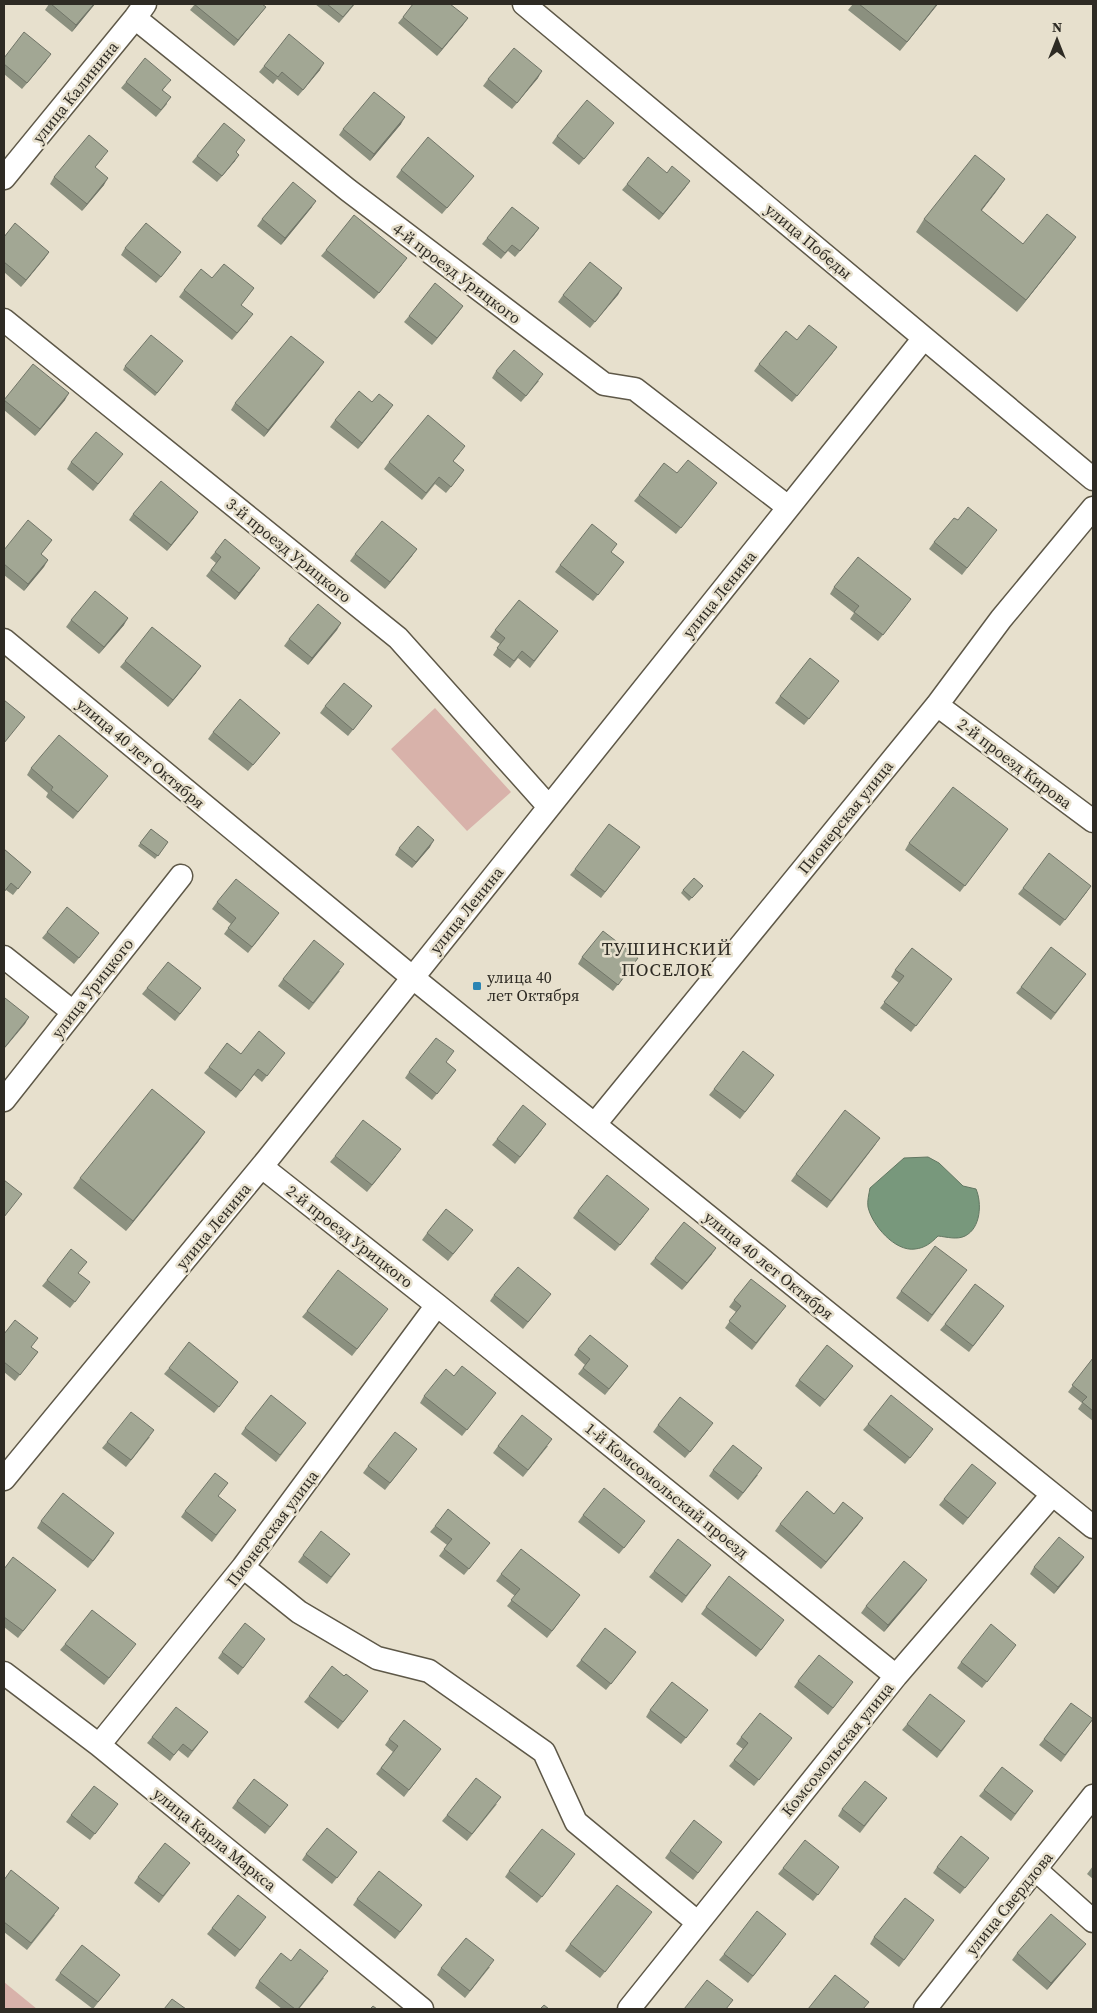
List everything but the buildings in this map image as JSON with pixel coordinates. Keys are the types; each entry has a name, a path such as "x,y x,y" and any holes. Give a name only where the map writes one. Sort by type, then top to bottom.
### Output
{"street":[{"name":"улица Победы","path":"524,4 1093,479"},
{"name":"улица Калинина","path":"4,178 140,11"},
{"name":"4-й проезд Урицкого","path":"140,11 348,190 604,384 635,389 788,507"},
{"name":"3-й проезд Урицкого","path":"4,320 398,638 549,807"},
{"name":"улица Ленина","path":"4,1479 262,1167 924,338"},
{"name":"Пионерская улица","path":"595,1124 937,705 1001,619 1093,508"},
{"name":"улица 40 лет Октября","path":"4,640 412,977 1093,1528"},
{"name":"2-й проезд Кирова","path":"937,705 1093,821"},
{"name":"улица Урицкого","path":"4,1100 181,876"},
{"path":"4,957 73,1012"},
{"name":"2-й проезд Урицкого","path":"262,1167 437,1305"},
{"name":"Пионерская улица","path":"99,1745 243,1567 437,1305"},
{"name":"1-й Комсомольский проезд","path":"437,1305 896,1676"},
{"name":"Комсомольская улица","path":"629,2009 896,1676 1052,1494"},
{"path":"243,1567 299,1612 377,1658 429,1671 544,1752 576,1822 697,1922"},
{"name":"улица Карла Маркса","path":"4,1674 99,1745 422,2009"},
{"name":"улица Свердлова","path":"924,2009 1093,1796"},
{"path":"1036,1870 1093,1921"}],"shaded area":[{"path":"435,708 511,792 467,831 391,749"},
{"path":"928,1157 939,1163 963,1186 976,1189 979,1201 979,1215 974,1227 965,1236 955,1238 938,1236 925,1246 907,1249 892,1242 874,1222 868,1207 870,1188 904,1158"},
{"path":"4,1982 37,2009 4,2009"}],"place":[{"name":"улица 40 лет Октября","path":"477,986"}],"district":[{"name":"ТУШИНСКИЙ ПОСЕЛОК","path":"667,958"}]}
